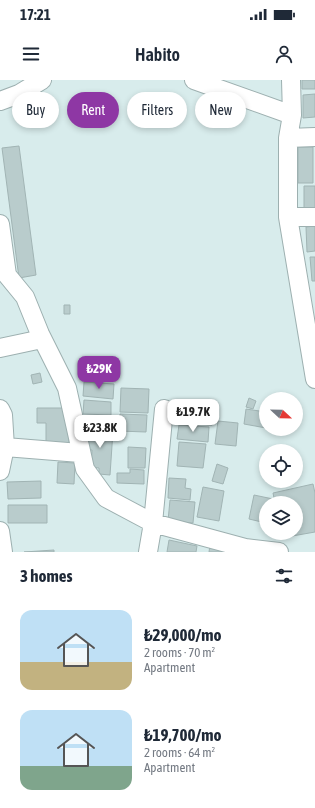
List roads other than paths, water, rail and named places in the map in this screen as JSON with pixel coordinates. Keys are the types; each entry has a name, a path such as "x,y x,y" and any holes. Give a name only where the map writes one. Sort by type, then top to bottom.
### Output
{"street":[{"path":"0,101 19,94 42,80"},
{"path":"194,80 292,115"},
{"path":"291,80 292,115 288,138 288,217 307,288 315,379"},
{"path":"288,138 315,137"},
{"path":"288,217 315,217"},
{"path":"0,224 7,275 25,297 42,338 67,388 80,453 85,469 106,498 154,523 245,550 279,552"},
{"path":"0,348 42,338"},
{"path":"0,409 3,415 0,471"},
{"path":"148,552 154,523 164,409"},
{"path":"2,446 80,453"},
{"path":"0,531 3,552"}]}
